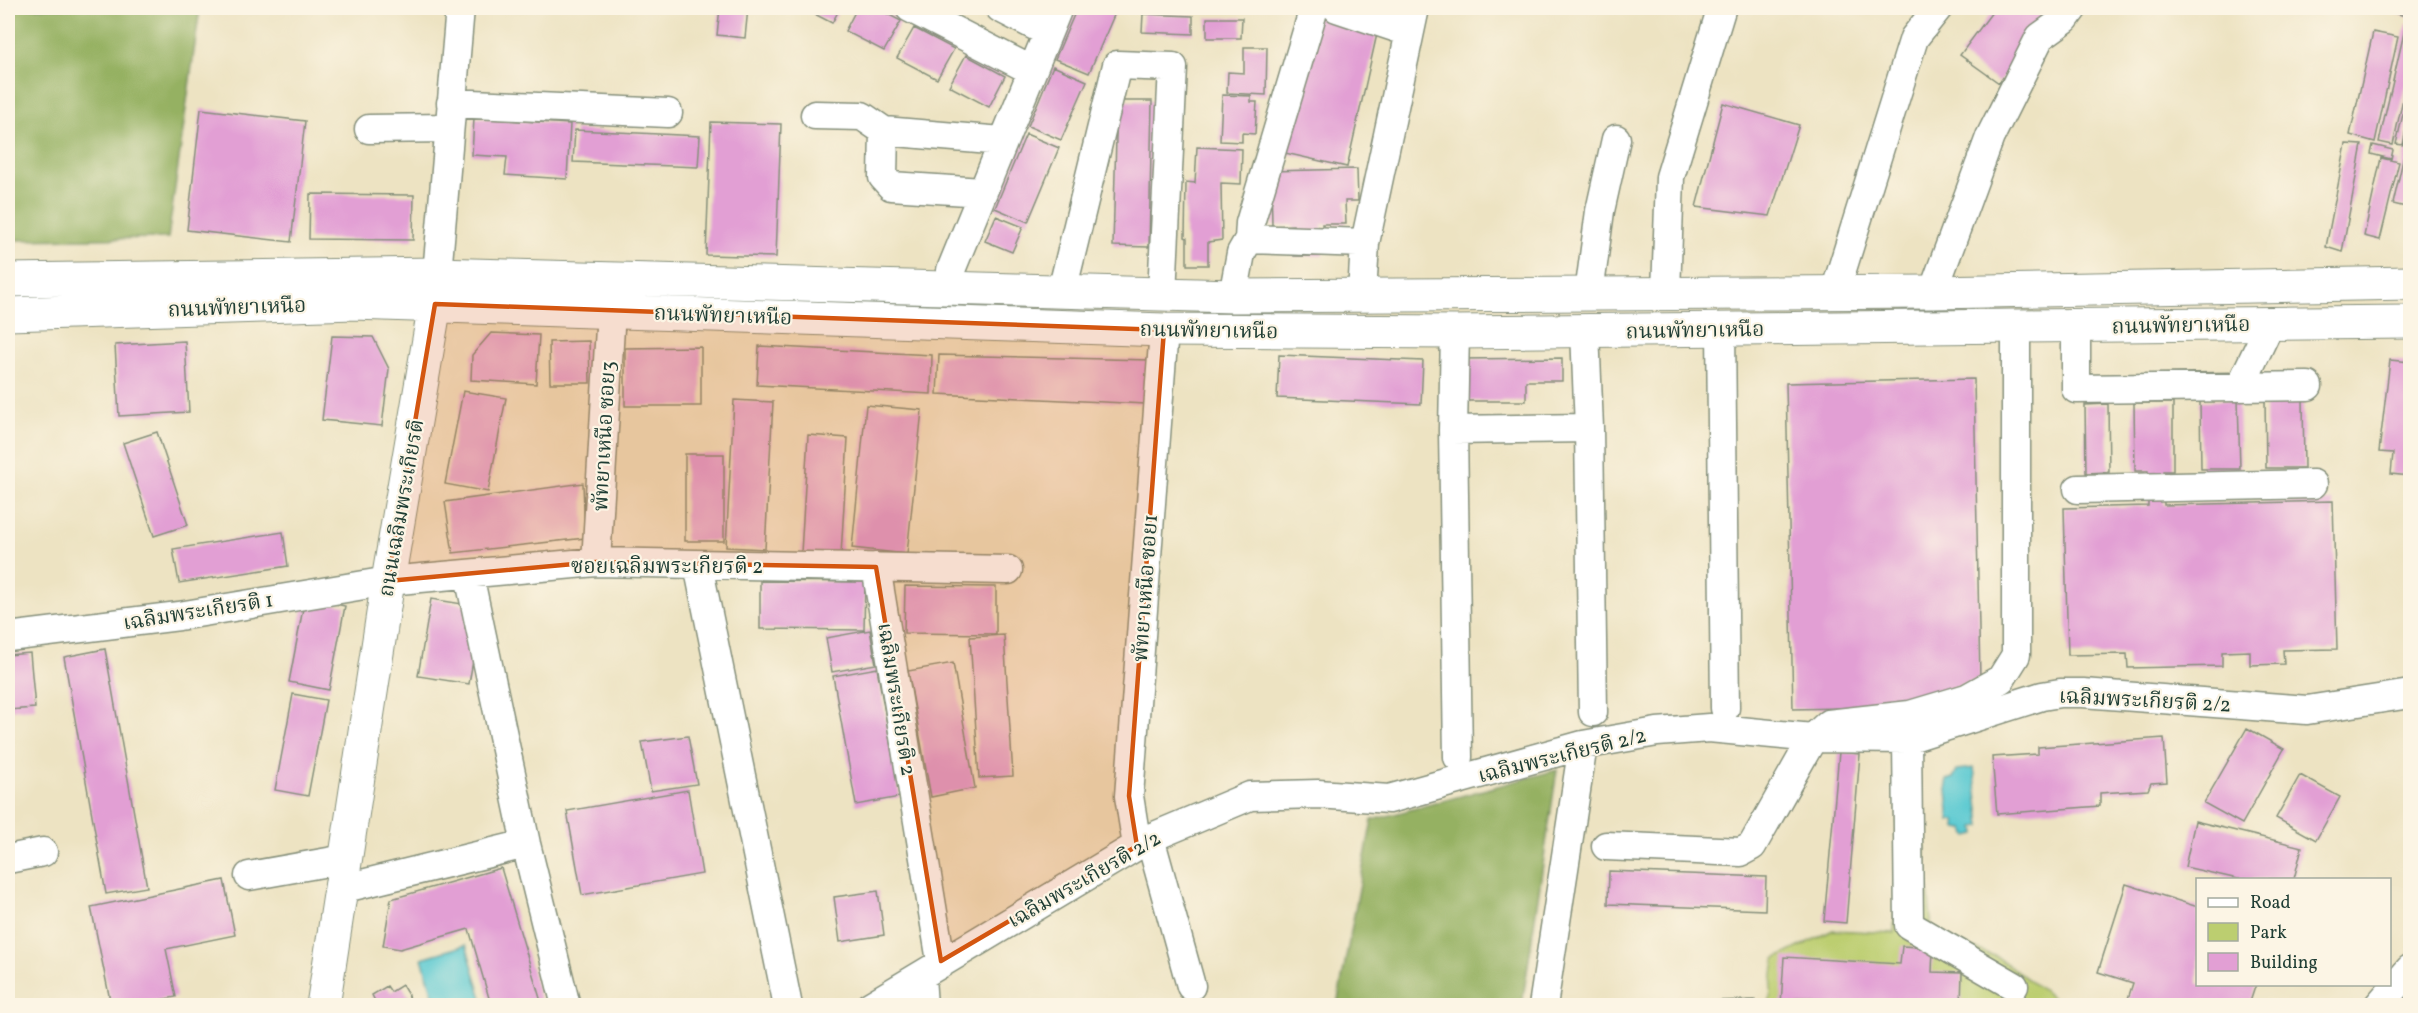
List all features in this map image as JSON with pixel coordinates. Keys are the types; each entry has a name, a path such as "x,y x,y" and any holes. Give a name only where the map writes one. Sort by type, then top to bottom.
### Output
{"main road":[{"name":"ถนนพัทยาเหนือ","path":"8,280 436,289 951,288 1233,296 1933,292 2410,283"},
{"name":"ถนนพัทยาเหนือ","path":"8,314 354,303 436,289 611,311 1164,330 1455,332 2410,322"},
{"name":"ถนนเฉลิมพระเกียรติ","path":"323,1005 388,581 436,289"}],"street":[{"name":"ถนนเฉลิมพระเกียรติ","path":"436,289 460,8"},
{"path":"910,8 1031,70"},
{"path":"951,288 951,270 1053,20 1000,8"},
{"path":"1233,296 1241,253 1249,238 1250,223 1314,8"},
{"path":"1666,293 1670,177 1721,10 1719,8"},
{"path":"1835,292 1914,38 1938,8"},
{"path":"1933,292 1995,127 2040,37 2066,19 2073,8"},
{"path":"1350,10 1412,20 1365,243 1362,295"},
{"path":"1062,291 1117,65 1173,67 1162,294"},
{"path":"369,129 450,115 668,113"},
{"path":"815,115 862,116 884,131 1002,141"},
{"path":"884,131 883,177 891,186 982,192"},
{"path":"1589,294 1600,211 1616,140"},
{"path":"1249,238 1365,243"},
{"name":"พัทยาเหนือ ซอย3","path":"596,562 611,311"},
{"path":"2240,387 2270,324"},
{"path":"2076,326 2076,389 2308,386"},
{"path":"1606,846 1741,852 1752,846 1814,738 1828,724 1910,715 1967,698 2001,679 2016,655 2016,327"},
{"path":"1721,329 1725,708"},
{"name":"พัทยาเหนือ ซอย1","path":"1164,330 1130,796 1191,986"},
{"path":"1585,331 1589,428 1593,712"},
{"path":"1455,332 1453,430 1458,757"},
{"path":"1453,430 1589,428"},
{"path":"2078,489 2313,483"},
{"name":"ซอยเฉลิมพระเกียรติ 2","path":"388,581 596,562 876,567"},
{"path":"698,565 788,1005"},
{"path":"876,567 1008,570"},
{"name":"เฉลิมพระเกียรติ 2","path":"876,567 931,969 923,1005"},
{"path":"470,575 526,844 566,1005"},
{"name":"เฉลิมพระเกียรติ 1","path":"8,637 179,616 388,581"},
{"name":"เฉลิมพระเกียรติ 2/2","path":"870,1005 1144,842 1250,796 1318,794 1389,800 1583,745 1657,732 1709,728 1814,738 1907,739 2042,696 2060,693 2307,710 2410,694"},
{"path":"1907,739 1909,925 2013,986"},
{"path":"1543,1005 1583,745"},
{"path":"249,876 343,874 526,844"},
{"path":"8,858 43,852"},
{"path":"2378,1005 2409,974"}],"highlighted area":[{"path":"435,304 1164,330 1129,796 1137,846 941,961 876,567 596,562 388,581"}],"green space":[{"path":"8,8 200,8 168,238 8,240"},
{"path":"1900,766 1918,768 1932,933 1997,957 2063,1005 1769,1006 1775,959 1833,930 1894,933"},
{"path":"1557,770 1522,1005 1337,1005 1372,820"}],"water":[{"path":"1974,768 1981,826 1975,827 1976,834 1968,836 1964,829 1956,828 1955,820 1950,820 1946,780 1953,778 1957,770"},
{"path":"466,945 484,1005 436,1005 422,958"}],"building":[{"path":"720,8 748,8 745,38 717,35"},
{"path":"803,8 840,8 832,23"},
{"path":"857,8 876,8 901,21 884,51 845,31"},
{"path":"1077,8 1101,8 1115,13 1089,73 1055,59"},
{"path":"1995,8 2054,8 1999,83 1960,55"},
{"path":"2374,8 2410,8 2410,17"},
{"path":"1317,11 1379,25 1347,167 1285,153"},
{"path":"1143,14 1193,16 1193,34 1142,32"},
{"path":"1207,18 1242,18 1241,38 1207,38"},
{"path":"2406,24 2410,24 2410,66 2393,145 2379,142"},
{"path":"914,28 954,49 937,79 897,58"},
{"path":"2373,32 2398,37 2375,142 2350,135"},
{"path":"1244,47 1267,47 1266,95 1227,93 1228,72 1244,73"},
{"path":"966,55 1005,76 989,107 949,86"},
{"path":"1053,66 1087,81 1061,140 1028,126"},
{"path":"2410,84 2410,110 2403,145 2396,144"},
{"path":"1222,95 1251,96 1251,102 1257,102 1255,134 1242,133 1242,142 1220,141"},
{"path":"1117,101 1152,101 1149,247 1113,246"},
{"path":"1723,103 1799,125 1770,216 1696,207"},
{"path":"201,109 305,121 291,242 187,230"},
{"path":"474,118 570,124 567,179 505,175 507,157 472,155"},
{"path":"711,122 781,124 776,257 706,255"},
{"path":"2410,129 2410,208 2393,204"},
{"path":"575,130 700,136 698,167 573,162"},
{"path":"1026,134 1059,148 1028,222 995,208"},
{"path":"2346,144 2362,145 2342,252 2326,247"},
{"path":"2373,145 2393,150 2391,159 2371,154"},
{"path":"1197,147 1242,149 1241,184 1221,183 1222,240 1208,242 1208,265 1187,265 1186,182 1195,183"},
{"path":"2381,158 2399,162 2380,240 2364,236"},
{"path":"1357,169 1358,201 1345,201 1346,224 1322,224 1323,256 1294,256 1293,225 1272,226 1271,171"},
{"path":"310,194 414,195 413,240 309,239"},
{"path":"996,216 1023,227 1012,252 985,241"},
{"path":"491,333 539,335 536,384 471,380 472,355"},
{"path":"332,336 373,337 389,369 382,426 322,420"},
{"path":"185,341 189,412 119,416 115,345"},
{"path":"589,341 590,383 550,383 549,342"},
{"path":"759,346 932,355 931,394 757,385"},
{"path":"701,347 701,406 625,406 625,348"},
{"path":"939,355 1149,360 1146,404 937,394"},
{"path":"1279,355 1423,361 1421,404 1277,398"},
{"path":"1562,358 1562,381 1526,381 1526,401 1458,401 1458,359"},
{"path":"2390,360 2410,362 2410,476 2391,474 2393,453 2379,452"},
{"path":"1974,379 1980,679 1890,707 1793,709 1786,383"},
{"path":"463,391 506,398 488,492 445,484"},
{"path":"2303,399 2304,468 2266,468 2265,400"},
{"path":"734,400 773,402 765,549 726,547"},
{"path":"2238,400 2240,469 2201,469 2200,401"},
{"path":"2134,403 2173,403 2173,471 2163,471 2164,505 2333,501 2337,649 2283,650 2284,664 2250,665 2250,651 2222,652 2222,666 2128,668 2127,654 2068,655 2064,508 2148,506 2148,471 2135,471"},
{"path":"2108,404 2109,472 2086,473 2085,405"},
{"path":"866,405 922,410 907,554 852,548"},
{"path":"157,432 188,525 154,536 123,443"},
{"path":"808,435 848,438 841,555 801,553"},
{"path":"685,454 724,454 724,541 685,541"},
{"path":"583,483 585,538 453,553 445,502"},
{"path":"283,532 288,566 179,583 173,549"},
{"path":"760,581 865,582 864,630 760,629"},
{"path":"905,586 996,587 996,634 904,633"},
{"path":"305,598 345,606 329,690 289,682"},
{"path":"431,599 469,605 465,628 478,631 469,684 418,676"},
{"path":"870,630 876,664 832,672 826,638"},
{"path":"1004,635 1013,776 979,778 970,637"},
{"path":"105,649 147,887 106,894 64,657"},
{"path":"30,653 35,708 8,710 8,655"},
{"path":"953,663 975,788 931,797 908,671"},
{"path":"877,668 900,797 856,805 833,676"},
{"path":"293,694 326,700 308,796 275,790"},
{"path":"2247,728 2284,749 2242,824 2204,803"},
{"path":"688,736 697,784 651,791 642,742"},
{"path":"2164,738 2167,782 2151,783 2148,790 2100,793 2100,806 1997,814 1992,757 2038,754 2038,747"},
{"path":"1839,752 1860,754 1846,923 1824,921"},
{"path":"2300,775 2340,797 2316,840 2276,818"},
{"path":"688,790 702,874 582,895 567,811"},
{"path":"2195,821 2302,847 2294,878 2234,878 2185,867"},
{"path":"501,868 542,1005 491,1005 469,929 400,949 383,946 391,899"},
{"path":"1609,871 1766,877 1765,910 1608,904"},
{"path":"224,880 235,935 166,949 176,997 132,1005 111,1005 91,907"},
{"path":"2126,884 2196,906 2196,986 2255,986 2249,1005 2126,1005 2133,983 2098,972"},
{"path":"878,891 884,935 840,942 834,897"},
{"path":"1902,946 1933,948 1932,972 1962,973 1961,1005 1781,1005 1784,957 1900,964"},
{"path":"402,985 414,1005 368,1005 375,1001 372,995 387,986 391,992"},
{"path":"2405,994 2410,996 2410,1005 2400,1005"},
{"path":"1755,1000 1755,1005 1704,1005 1703,1001"}]}
